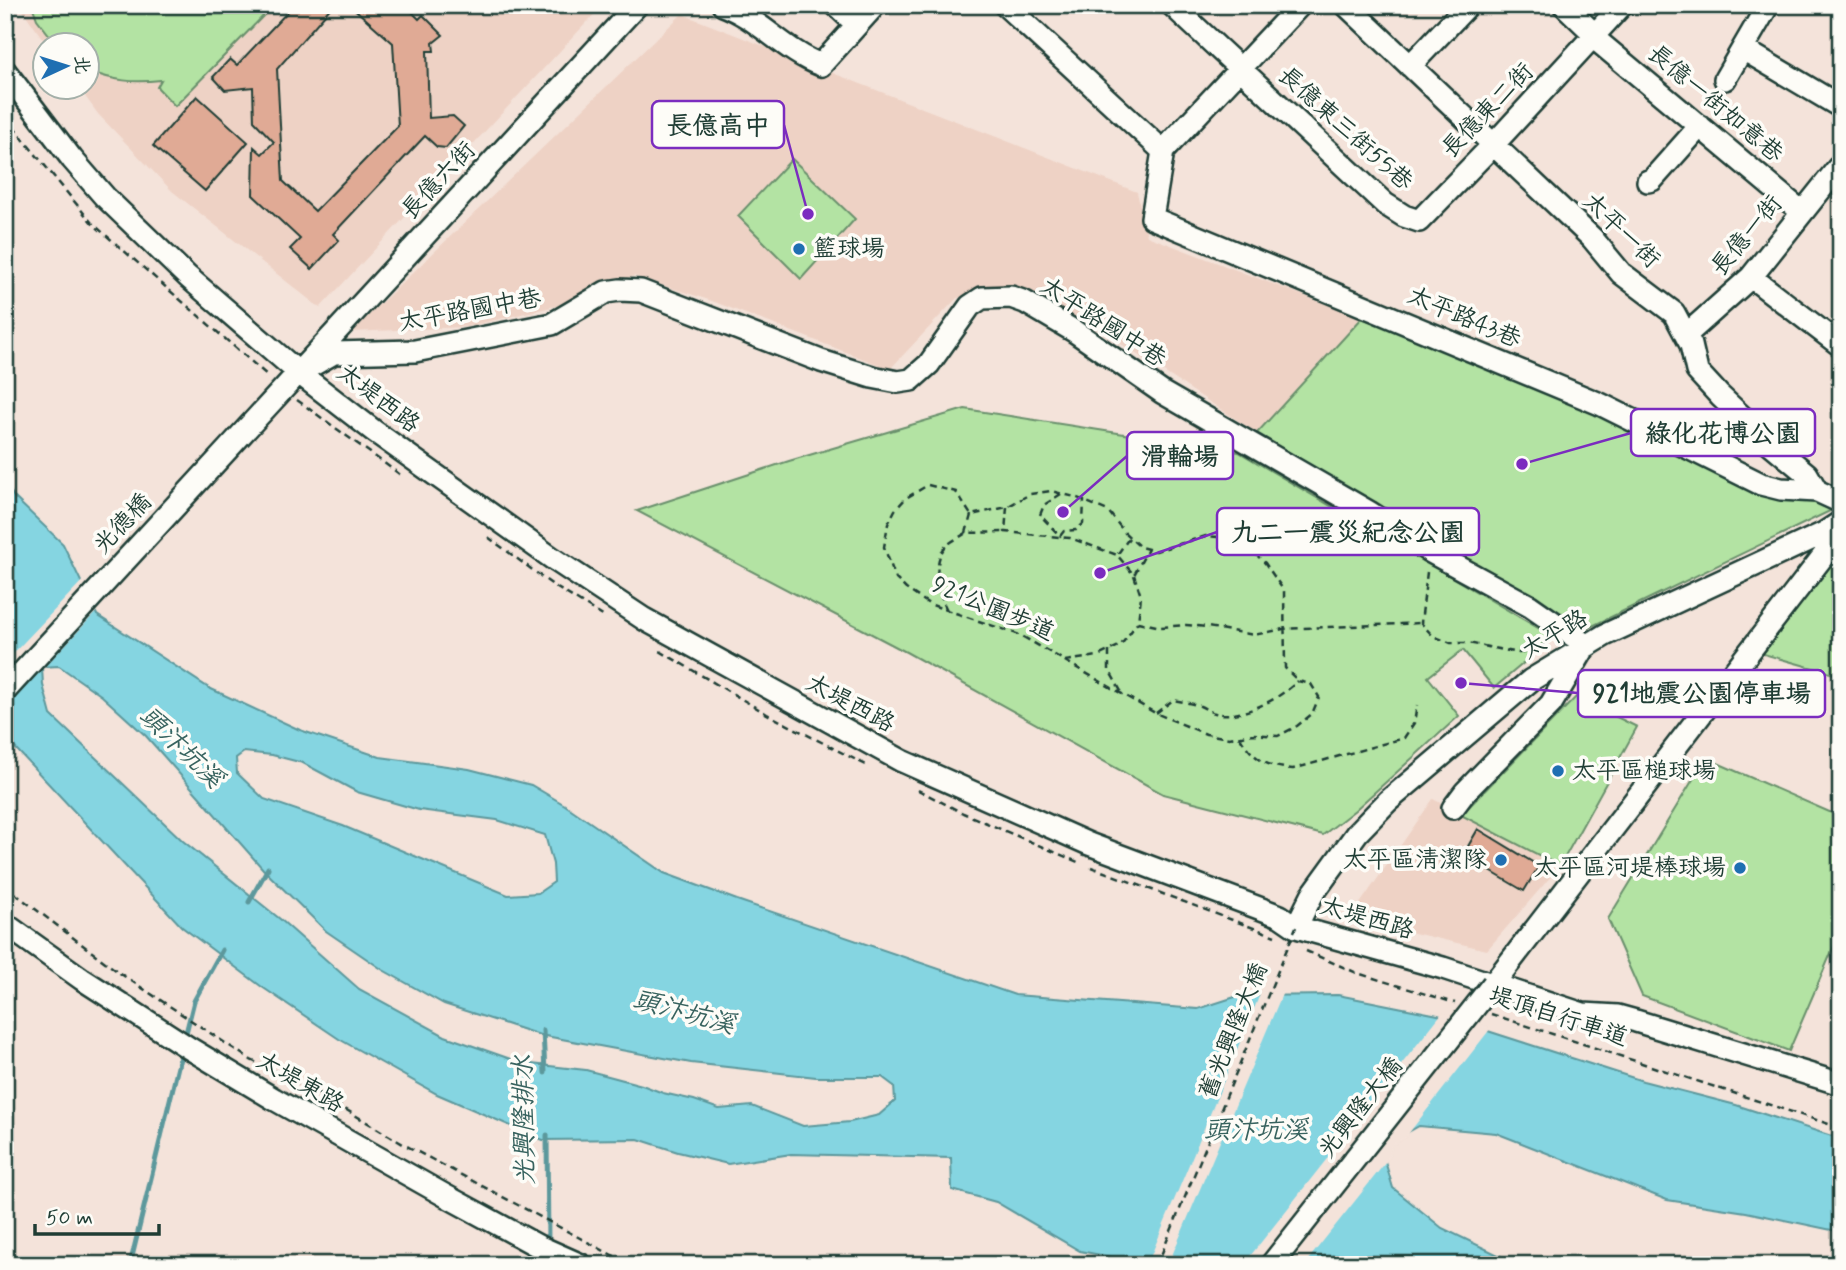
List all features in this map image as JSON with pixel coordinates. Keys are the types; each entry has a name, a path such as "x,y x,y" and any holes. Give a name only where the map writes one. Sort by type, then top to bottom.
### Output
{"street":[{"name":"長億六街","path":"282,390 637,5"},
{"path":"723,5 739,11 791,49 821,65 875,5"},
{"path":"836,5 857,25"},
{"path":"1005,5 1163,151 1300,5"},
{"name":"長億東三街55巷","path":"1172,5 1385,204 1404,216 1419,221"},
{"name":"太平一街","path":"1346,5 1592,239 1621,273 1674,313 1686,335 1697,371 1772,445 1807,474 1817,491 1841,502"},
{"path":"1409,66 1468,5"},
{"name":"長億一街如意巷","path":"1564,5 1590,30 1594,38 1802,212"},
{"name":"長億東二街","path":"1419,221 1594,38 1622,5"},
{"path":"1725,79 1768,5"},
{"path":"1743,49 1841,107"},
{"name":"太堤西路","path":"5,71 34,111 105,197 188,277 299,373 374,431 552,558 644,619 705,655 902,761 1089,844 1280,916 1294,936 1493,984 1583,1014 1618,1016 1841,1084"},
{"path":"1648,181 1700,126"},
{"name":"太平路43巷","path":"1163,151 1152,218 1600,404 1762,484 1781,489 1817,491"},
{"name":"長億一街","path":"1686,335 1751,277 1841,164"},
{"path":"1751,277 1841,346"},
{"name":"太平路國中巷","path":"299,373 334,353 415,351 552,324 606,292 620,290 641,292 821,360 898,383 911,380 929,364 970,306 982,298 1011,297 1025,302 1074,331 1163,393 1358,505 1429,551 1530,606 1579,640"},
{"name":"光德橋","path":"5,691 282,390"},
{"name":"太平路","path":"1294,936 1312,895 1357,832 1388,801 1579,640 1617,629 1824,533 1841,522"},
{"path":"1493,984 1841,533"},
{"path":"1453,808 1465,792 1551,704 1579,640"},
{"name":"太堤東路","path":"5,924 82,979 189,1048 335,1134 538,1246 575,1262"},
{"name":"光興隆大橋","path":"1271,1265 1493,984"}],"path":[{"path":"5,117 92,223 282,390"},
{"name":"921公園步道","path":"971,515 956,492 928,485 906,498 895,510 888,524 884,547 896,579 929,604 1020,635 1155,713 1206,734 1229,738 1254,734 1278,736 1312,714 1319,697 1311,684 1298,681 1285,668 1284,591 1265,563 1249,548 1231,538 1206,536 1173,548 1148,550"},
{"path":"966,533 971,515 1007,507 1030,494 1051,491 1084,500 1108,512 1129,538 1148,550 1134,575"},
{"path":"1060,536 1040,515 1044,505 1062,494"},
{"path":"1060,536 1064,531 1076,530 1083,524 1084,500"},
{"path":"1005,532 1007,507"},
{"path":"948,611 939,590 937,567 944,547 966,533 1005,532 1070,538 1117,555 1134,575 1141,596 1138,622 1161,626 1208,627 1254,635 1283,629 1421,623"},
{"path":"1117,555 1129,538"},
{"path":"1429,551 1421,623 1433,636 1451,643 1468,643 1519,653 1579,640"},
{"name":"921公園步道","path":"1065,661 1098,656 1121,645 1138,622"},
{"path":"1109,651 1110,670 1123,695"},
{"path":"1155,713 1173,701 1191,703 1214,713 1246,710 1269,703 1298,681"},
{"path":"1240,736 1253,754 1263,762 1275,768 1293,769 1404,738 1414,723 1417,705"},
{"path":"5,886 121,974 251,1060 315,1091 403,1144 612,1255 637,1265"},
{"path":"1268,933 1294,936"},
{"name":"舊光興隆大橋","path":"1157,1265 1294,936"},
{"name":"堤頂自行車道","path":"1306,950 1357,973 1465,1006"},
{"name":"堤頂自行車道","path":"1489,1013 1841,1128"}],"shaded area":[{"path":"19,5 603,5 320,308 172,191 98,114 89,102 102,102 102,32 38,32"},
{"path":"682,14 1137,192 1147,236 1362,318 1257,433 1092,325 1011,285 957,298 890,369 712,301 634,276 556,306 466,327 351,332"},
{"name":"太平區清潔隊","path":"1433,799 1560,866 1487,950 1350,918"}],"green space":[{"path":"32,5 274,5 175,106 157,87 161,80 124,80 102,75 102,32 47,32 37,19"},
{"name":"籃球場","path":"792,159 855,219 801,279 738,216"},
{"path":"1362,318 1815,494 1834,509 1584,630 1257,433"},
{"path":"965,409 1239,452 1550,635 1532,656 1494,688 1463,650 1428,677 1459,716 1355,810 1323,835 1163,794 906,652 637,511 789,461"},
{"path":"1841,541 1841,676 1760,653"},
{"name":"太平區槌球場","path":"1576,697 1637,727 1560,866 1461,815"},
{"name":"太平區河堤棒球場","path":"1706,758 1841,817 1841,930 1789,1051 1642,996 1608,919"}],"water":[{"name":"頭汴坑溪","path":"5,482 14,497 63,544 97,615 209,688 300,730 380,757 469,769 531,785 664,873 1015,995 1198,1009 1238,996 1338,995 1438,1015 1643,1081 1736,1105 1841,1139 1841,1232 1746,1212 1667,1200 1496,1133 1419,1126 1389,1143 1385,1161 1393,1188 1442,1228 1519,1265 1152,1265 1080,1251 996,1202 952,1190 951,1158 791,1154 728,1164 638,1139 543,1140 437,1094 339,1039 262,987 182,927 5,737","holes":["59,666 102,696 146,736 263,869 326,931 383,970 444,1004 540,1035 691,1063 816,1077 882,1077 894,1086 895,1101 879,1115 850,1122 803,1126 752,1106 719,1109 586,1070 522,1063 445,1036 359,989 280,919 183,841 51,715 43,685 42,667","244,752 272,755 303,763 357,792 419,810 497,820 545,835 553,864 554,882 538,893 508,895 343,826 264,799 237,773 236,758"]}],"pier":[{"path":"84,579 98,610 5,709 5,662"},
{"path":"1261,992 1283,992 1168,1265 1147,1265"},
{"path":"1442,1013 1491,1028 1405,1138 1392,1145 1390,1157 1304,1265 1243,1265"}],"building":[{"path":"294,5 333,5 277,69 283,181 315,211 398,126 393,43 350,5 405,5 419,19 423,15 443,35 433,43 434,51 427,51 429,118 453,116 464,126 446,148 437,147 425,136 333,234 339,240 312,269 290,249 300,239 253,195 254,147 262,154 274,142 254,121 253,87 225,90 213,77 230,59 237,65"},
{"path":"197,96 248,142 205,191 153,146"},
{"name":"太平區清潔隊","path":"1478,829 1539,866 1524,891 1463,855"}],"waterway":[{"path":"249,902 268,868"},
{"path":"184,1041 194,1001 222,950"},
{"name":"光興隆排水","path":"543,1030 545,1073"},
{"path":"130,1265 182,1050"},
{"name":"光興隆排水","path":"547,1135 548,1244"}],"place":[{"name":"長億高中","path":"808,214"},
{"name":"籃球場","path":"799,249"},
{"name":"綠化花博公園","path":"1522,464"},
{"name":"滑輪場","path":"1063,512"},
{"name":"九二一震災紀念公園","path":"1100,573"},
{"name":"921地震公園停車場","path":"1461,683"},
{"name":"太平區槌球場","path":"1558,771"},
{"name":"太平區清潔隊","path":"1501,860"},
{"name":"太平區河堤棒球場","path":"1740,868"}]}
